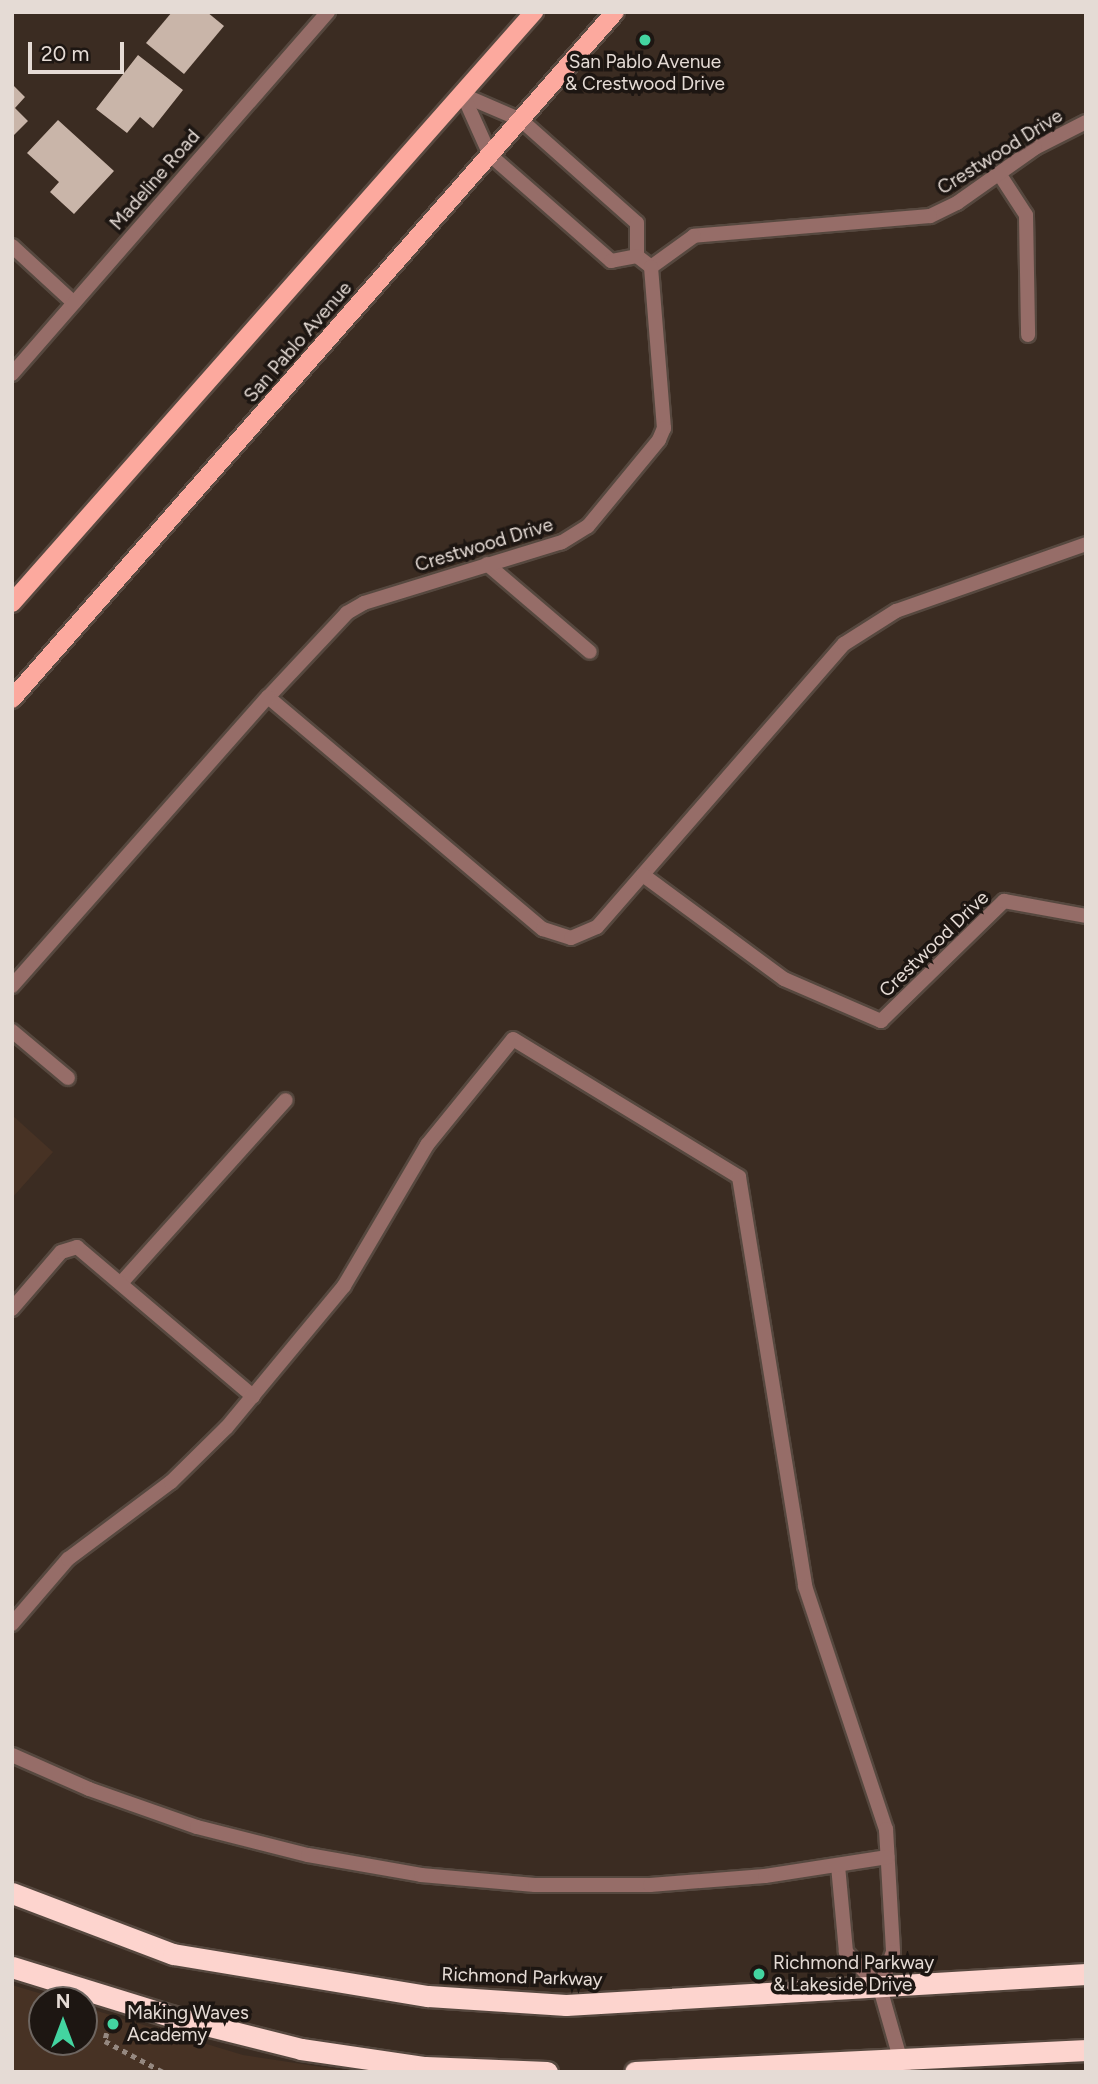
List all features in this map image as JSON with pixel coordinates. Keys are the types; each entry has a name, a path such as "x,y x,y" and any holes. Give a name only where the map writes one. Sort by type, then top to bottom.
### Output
{"highway":[{"name":"Richmond Parkway","path":"12,1893 173,1954 428,1996 566,2005 1086,1974"},
{"path":"12,1967 170,2016 301,2049 425,2067 547,2072"},
{"path":"635,2072 902,2066 1086,2050"}],"main road":[{"name":"San Pablo Avenue","path":"12,603 534,12"},
{"name":"San Pablo Avenue","path":"12,699 615,12"}],"street":[{"name":"Madeline Road","path":"12,374 328,12"},
{"path":"463,95 521,120 637,223 637,256"},
{"path":"463,95 491,155 611,261 637,256 651,267"},
{"name":"Crestwood Drive","path":"12,986 268,697 347,613 388,593 575,536 659,440 665,415 651,267 694,236 930,216 1000,175 1035,148 1086,122"},
{"path":"1000,175 1026,215 1028,335"},
{"path":"12,246 74,303"},
{"path":"268,697 543,929 558,937 571,938 597,928 852,638 896,611 1086,544"},
{"path":"487,564 590,652"},
{"name":"Crestwood Drive","path":"643,875 784,979 881,1021 1003,901 1086,916"},
{"path":"12,1031 68,1079"},
{"path":"12,1624 68,1559 171,1482 253,1396 344,1286 427,1145 513,1039 739,1177 806,1586 886,1829 893,1952 880,1988"},
{"path":"121,1283 286,1100"},
{"path":"12,1309 61,1252 78,1247 253,1396"},
{"path":"12,1755 89,1789 197,1827 309,1855 421,1875 535,1885 650,1885 838,1865 888,1857"},
{"path":"838,1865 846,1952 880,1988 902,2066"}],"path":[{"path":"107,2033 105,2041 163,2072"}],"shaded area":[{"path":"12,1115 53,1152 12,1198"},
{"name":"Making Waves Academy","path":"12,1985 28,1990 28,2056 98,2056 98,2011 243,2055 355,2072 12,2072"}],"building":[{"path":"172,12 207,12 224,26 184,74 146,43"},
{"path":"138,55 183,90 153,128 140,117 127,133 96,109"},
{"path":"12,84 25,97 15,108 28,121 12,137"},
{"path":"58,120 114,171 74,214 50,192 59,182 27,153"}],"place":[{"name":"San Pablo Avenue & Crestwood Drive","path":"645,40"},
{"name":"Richmond Parkway & Lakeside Drive","path":"759,1974"},
{"name":"Making Waves Academy","path":"113,2024"}]}
